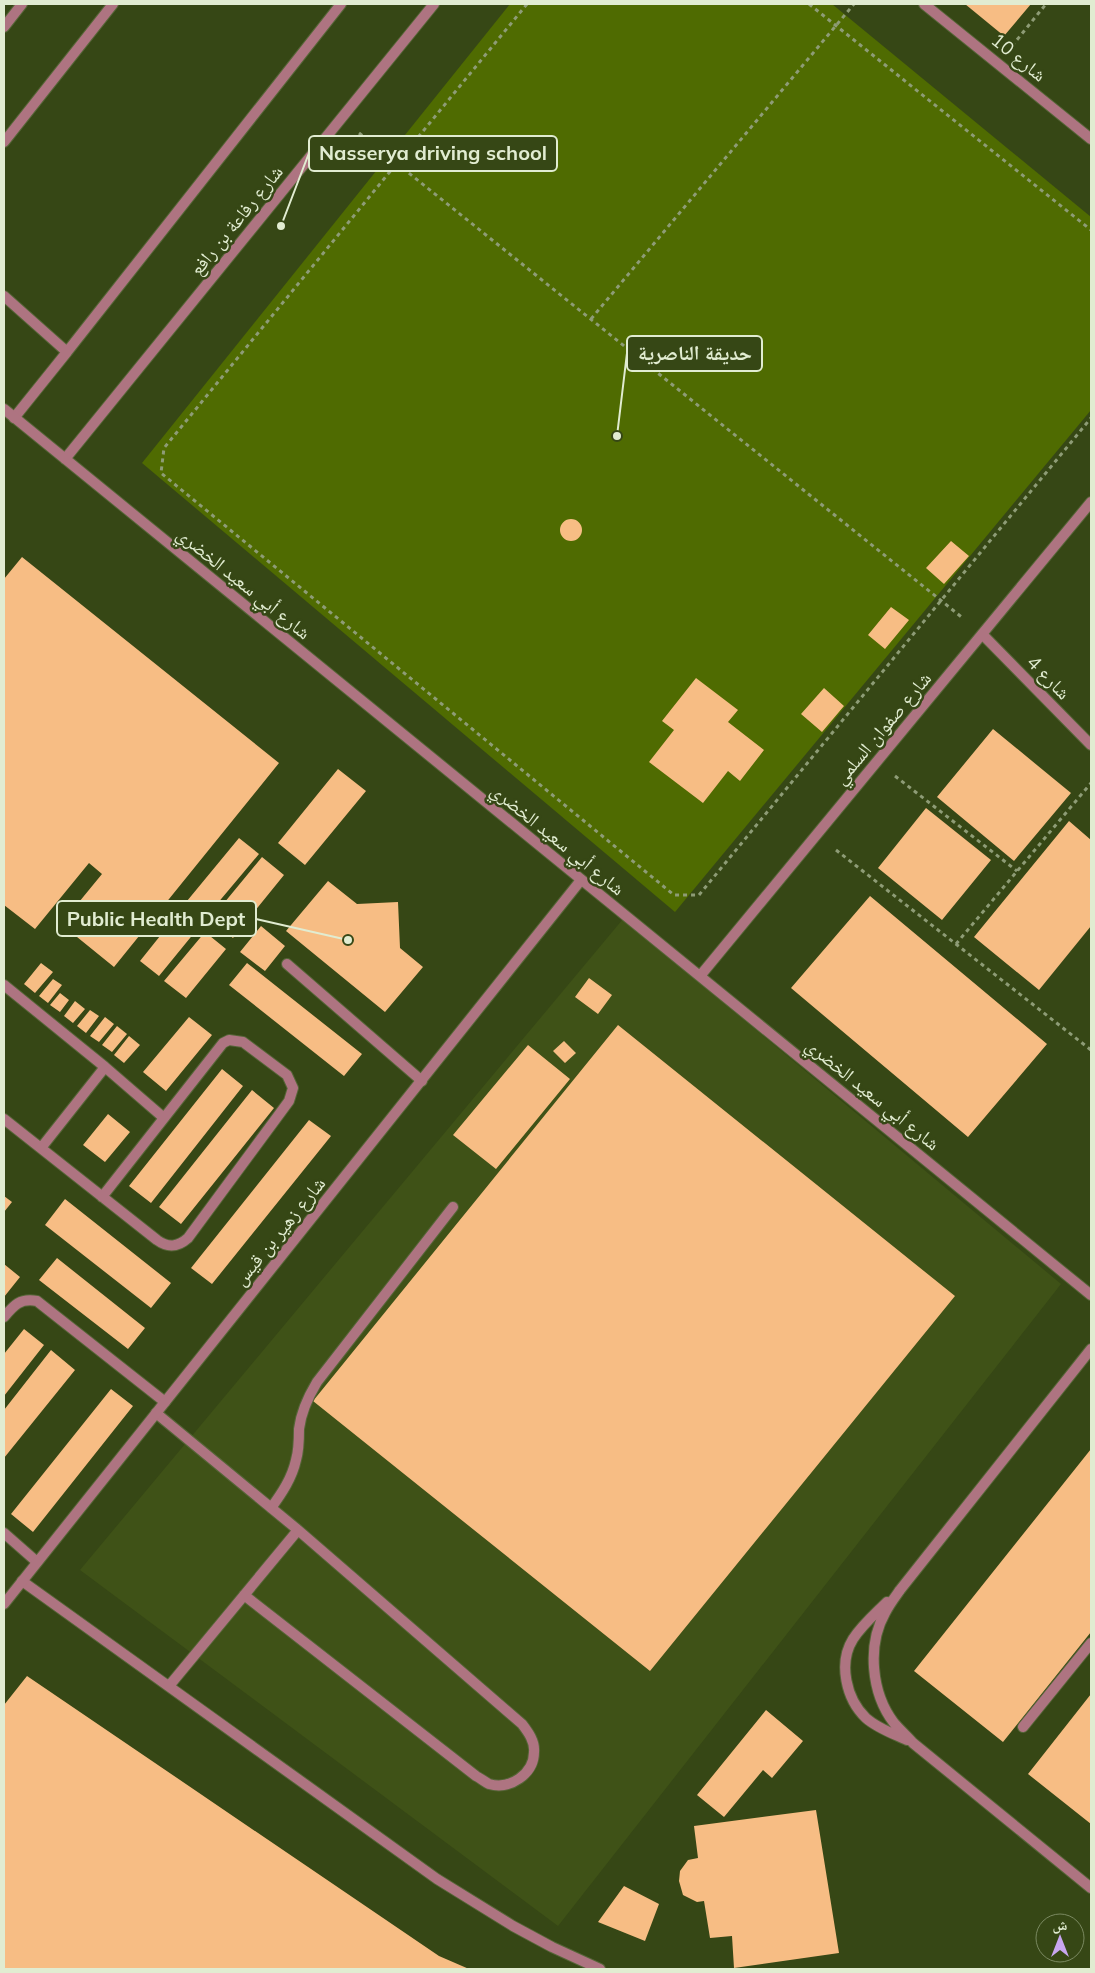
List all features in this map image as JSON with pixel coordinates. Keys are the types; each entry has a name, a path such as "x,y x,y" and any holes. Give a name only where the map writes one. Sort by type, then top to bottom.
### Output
{"street":[{"path":"4,27 22,4"},
{"path":"4,142 113,4"},
{"path":"14,418 341,4"},
{"name":"شارع رفاعة بن رافع","path":"64,459 434,4"},
{"name":"شارع 10","path":"924,4 1091,138"},
{"path":"4,296 67,352"},
{"name":"شارع أبي سعيد الخضري","path":"4,409 1091,1295"},
{"name":"شارع صفوان السلمي","path":"700,976 1091,502"},
{"name":"شارع 4","path":"982,634 1091,745"},
{"name":"شارع زهير بن قيس","path":"4,1604 581,880"},
{"path":"287,964 422,1080"},
{"path":"4,985 105,1067 164,1118"},
{"path":"6,1124 40,1148 102,1197 163,1244 169,1246 183,1243 288,1101 293,1088 291,1080 282,1070 243,1042 229,1040 217,1048 102,1197"},
{"path":"40,1148 105,1067"},
{"path":"271,1508 282,1494 296,1462 300,1427 309,1396 453,1207"},
{"path":"4,1318 14,1305 21,1301 37,1301 165,1402"},
{"path":"1091,1349 900,1590 884,1614 875,1641 873,1669 880,1697 893,1722 913,1743 1091,1888"},
{"path":"156,1413 298,1530 522,1724 531,1736 534,1752 530,1767 520,1779 505,1785 489,1784 476,1776 244,1595"},
{"path":"169,1686 298,1530"},
{"path":"4,1533 37,1562"},
{"path":"22,1581 400,1853 474,1904 552,1947 600,1969"},
{"path":"900,1590 864,1625 852,1641 846,1661 846,1682 854,1702 866,1718 884,1730 913,1743"},
{"path":"1023,1727 1091,1643"}],"path":[{"path":"527,4 164,448 161,473 674,894 699,894 1091,418"},
{"path":"809,4 1091,230"},
{"path":"590,319 854,4"},
{"path":"998,62 1046,4"},
{"path":"341,119 982,634"},
{"path":"877,762 1017,871"},
{"path":"956,944 1091,783"},
{"path":"817,834 1091,1050"}],"shaded area":[{"path":"510,4 832,4 1091,217 1091,410 675,912 142,463"},
{"path":"623,919 1061,1284 558,1926 80,1570"}],"building":[{"path":"965,4 1031,4 1004,36"},
{"path":"571,519 579,522 582,530 579,538 571,541 563,538 560,530 563,522"},
{"path":"951,541 969,556 944,584 926,568"},
{"path":"22,557 279,763 114,967 61,924 102,874 89,863 35,929 4,905 4,579"},
{"path":"891,607 909,620 885,649 868,635"},
{"path":"696,678 738,710 728,722 764,750 740,781 728,771 703,803 649,762 674,730 662,721"},
{"path":"824,688 844,706 822,732 801,714"},
{"path":"993,729 1071,793 1014,861 937,797"},
{"path":"338,769 366,791 305,865 278,843"},
{"path":"926,808 991,860 942,920 878,868"},
{"path":"1069,821 1091,840 1091,926 1039,990 974,937"},
{"path":"239,838 259,854 206,917 187,901"},
{"path":"262,857 284,875 233,938 210,920"},
{"path":"328,881 357,904 398,902 400,948 423,967 385,1012 286,931"},
{"path":"870,896 1047,1044 968,1137 791,988"},
{"path":"180,911 199,927 159,976 140,961"},
{"path":"261,926 285,946 265,971 240,952"},
{"path":"205,932 226,949 186,998 164,981"},
{"path":"41,963 53,972 35,993 24,984"},
{"path":"247,963 362,1054 344,1076 229,985"},
{"path":"589,978 612,995 598,1014 575,997"},
{"path":"53,979 62,985 48,1003 39,996"},
{"path":"60,993 69,1000 60,1012 50,1005"},
{"path":"75,1001 85,1009 73,1023 64,1016"},
{"path":"90,1010 99,1016 86,1033 77,1026"},
{"path":"105,1017 114,1024 99,1042 90,1036"},
{"path":"189,1017 212,1035 166,1091 143,1072"},
{"path":"618,1025 955,1296 650,1671 313,1401"},
{"path":"117,1026 127,1034 112,1052 102,1045"},
{"path":"129,1036 140,1045 124,1063 114,1055"},
{"path":"564,1041 576,1053 565,1063 553,1051"},
{"path":"528,1045 570,1079 496,1169 453,1135"},
{"path":"222,1069 243,1086 151,1203 129,1186"},
{"path":"252,1090 274,1108 181,1224 159,1207"},
{"path":"108,1114 130,1132 105,1162 83,1145"},
{"path":"309,1120 331,1136 212,1284 191,1268"},
{"path":"4,1196 12,1202 4,1212"},
{"path":"65,1199 171,1283 151,1308 45,1225"},
{"path":"57,1258 145,1328 128,1349 39,1280"},
{"path":"4,1264 20,1277 4,1297"},
{"path":"24,1329 44,1345 4,1396 4,1354"},
{"path":"51,1350 75,1370 4,1458 4,1410"},
{"path":"111,1389 133,1406 33,1532 11,1514"},
{"path":"1091,1449 1091,1632 1003,1742 914,1671"},
{"path":"27,1676 439,1956 469,1969 4,1969 4,1705"},
{"path":"1091,1694 1091,1824 1028,1774"},
{"path":"766,1710 803,1741 772,1778 763,1770 724,1817 697,1795"},
{"path":"816,1810 839,1953 734,1968 732,1936 710,1938 704,1901 697,1902 683,1895 679,1881 680,1871 688,1860 698,1858 694,1826"},
{"path":"624,1886 659,1904 645,1941 598,1922"}],"place":[{"name":"Nasserya driving school","path":"281,226"},
{"name":"حديقة الناصرية","path":"617,436"},
{"name":"Public Health Dept","path":"348,940"}]}
